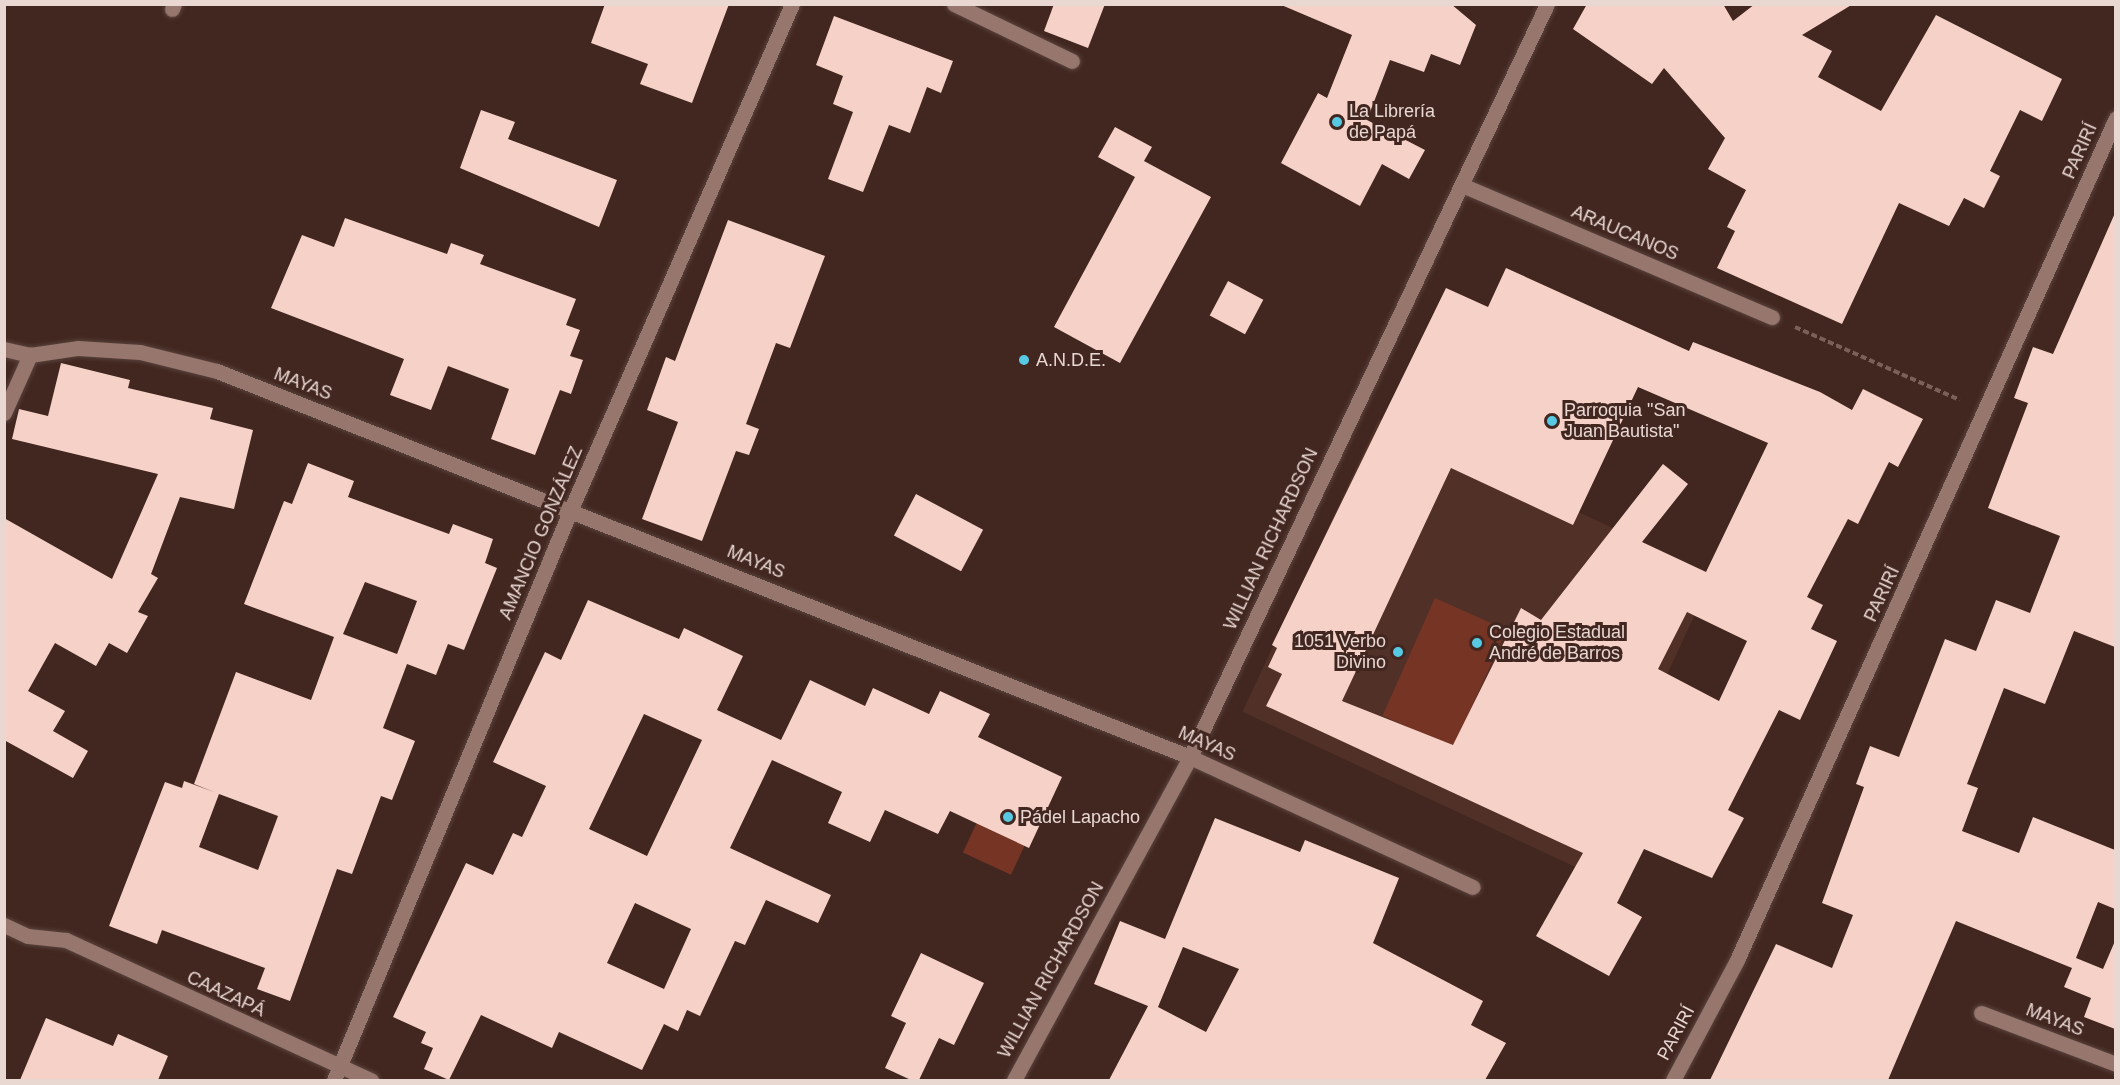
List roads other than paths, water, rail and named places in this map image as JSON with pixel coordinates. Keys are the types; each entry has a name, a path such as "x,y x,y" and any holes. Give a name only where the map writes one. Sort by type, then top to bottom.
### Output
{"street":[{"name":"AMANCIO GONZÁLEZ","path":"337,1074 572,509 792,4"},
{"path":"954,4 1072,61"},
{"name":"WILLIAN RICHARDSON","path":"1014,1080 1190,757 1547,4"},
{"name":"PARIRÍ","path":"1673,1080 1737,960 1987,412 2115,118"},
{"name":"ARAUCANOS","path":"1462,185 1772,317"},
{"name":"MAYAS","path":"4,349 30,355 78,348 140,352 217,371 572,509 1190,757 1473,887"},
{"path":"4,413 30,355"},
{"name":"CAAZAPÁ","path":"4,925 28,936 66,940 337,1074 371,1080"},
{"name":"MAYAS","path":"1981,1013 2115,1064"}],"place":[{"name":"La Librería de Papá","path":"1337,122"},
{"name":"A.N.D.E.","path":"1024,360"},
{"name":"Parroquia \"San Juan Bautista\"","path":"1552,421"},
{"name":"Colegio Estadual André de Barros","path":"1477,643"},
{"name":"1051 Verbo Divino","path":"1398,652"},
{"name":"Pádel Lapacho","path":"1008,817"}]}
